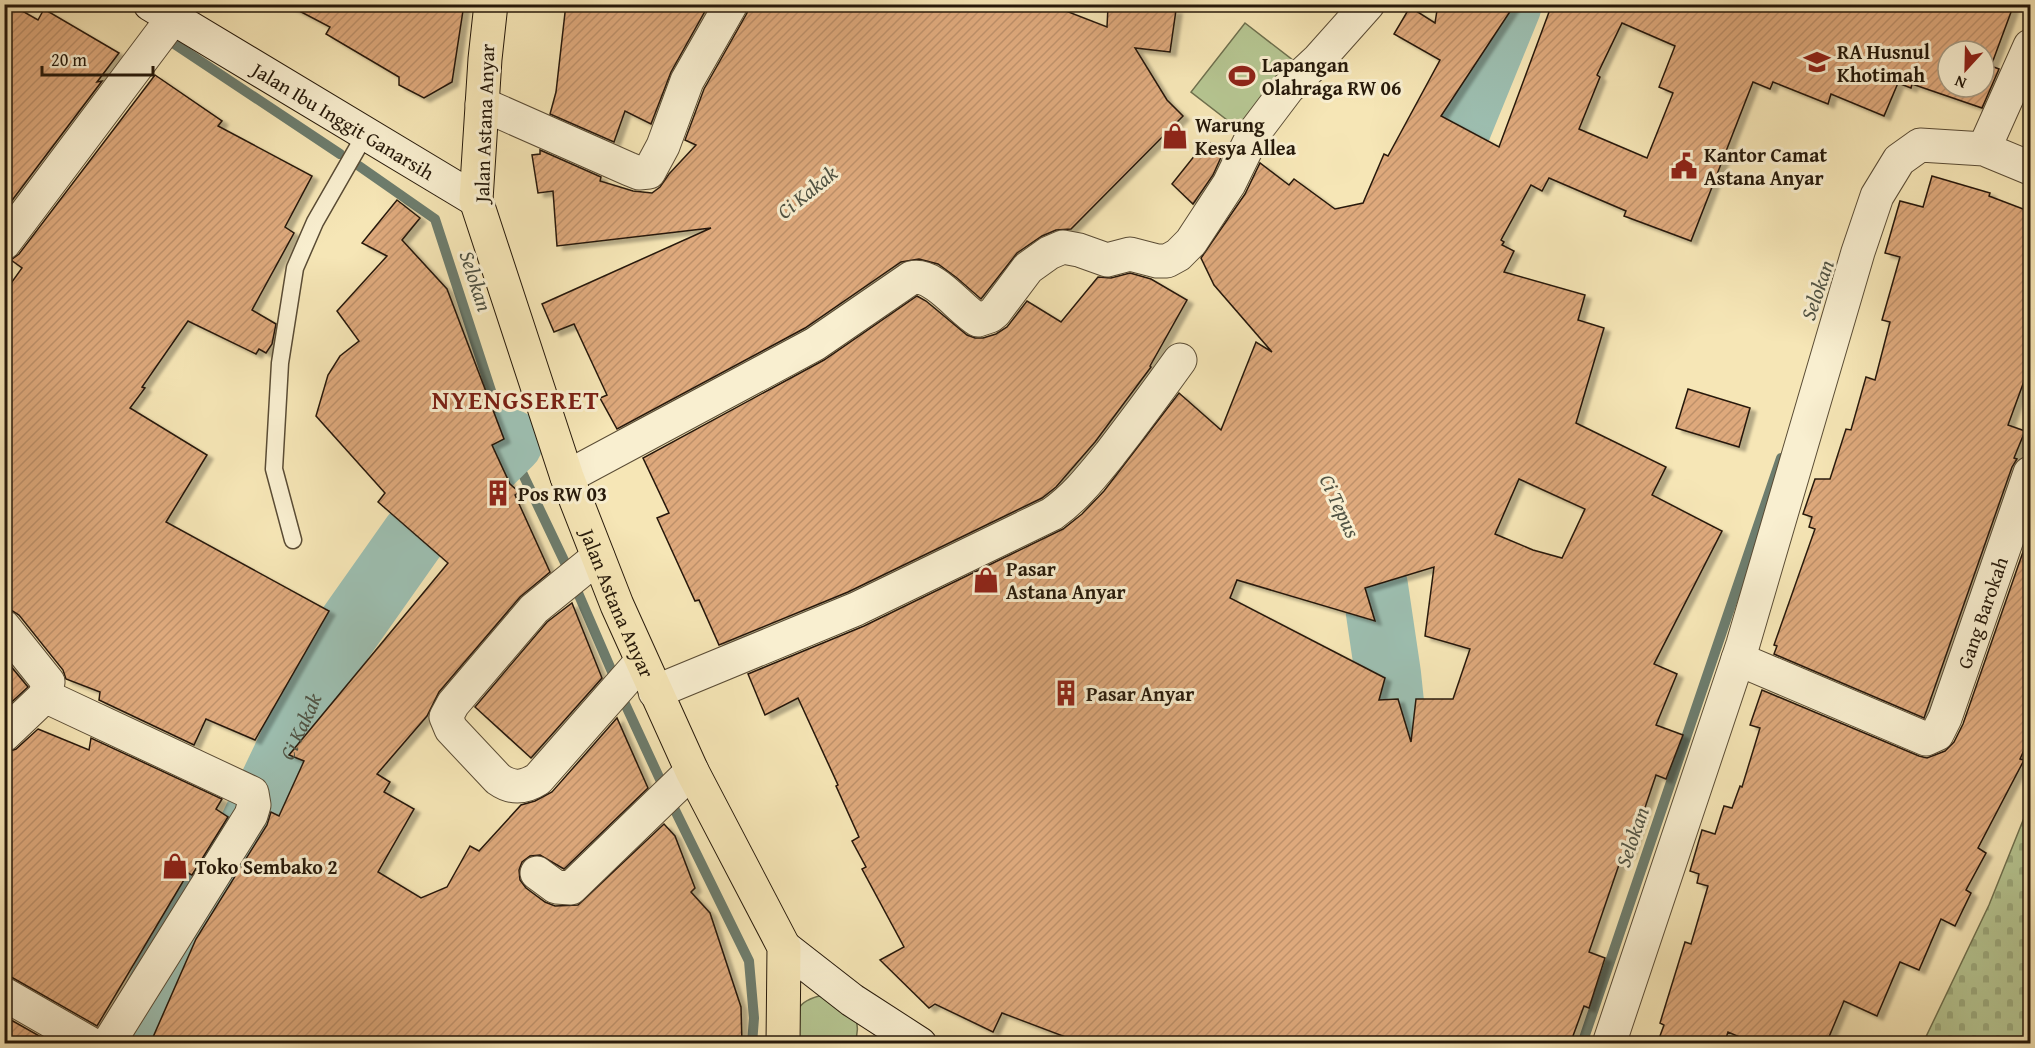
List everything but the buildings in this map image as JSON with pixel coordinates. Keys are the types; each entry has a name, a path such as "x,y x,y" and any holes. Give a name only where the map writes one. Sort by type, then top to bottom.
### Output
{"main road":[{"name":"Jalan Astana Anyar","path":"491,4 476,200 567,477 641,662 692,771 784,946 783,1044"}],"street":[{"path":"482,104 629,169 639,173 649,172 663,146 687,81 730,4"},
{"path":"567,477 815,344 911,278 919,276 933,282 969,315 978,320 995,312 1028,268 1063,246 1107,260 1130,254 1157,261 1167,261 1178,255 1191,242 1229,184 1254,133 1287,88 1318,59 1368,4"},
{"path":"4,243 161,11"},
{"name":"Jalan Ibu Inggit Ganarsih","path":"161,11 476,200"},
{"path":"1984,149 2031,46"},
{"path":"1609,1044 1738,659 1858,252 1877,196 1899,160 1920,145 1984,149 2031,168"},
{"path":"655,692 856,609 1053,514 1082,489 1180,360"},
{"name":"Gang Barokah","path":"1738,659 1926,739 1937,734 1945,718 2031,473"},
{"path":"598,557 534,609 453,704 446,717 451,729 498,779 506,785 517,787 528,785 538,779 641,662"},
{"path":"4,627 48,682 45,696 4,735"},
{"path":"45,696 252,793 254,805 251,815 108,1044"},
{"path":"537,873 556,887 571,888 692,771"},
{"path":"784,946 852,1000 920,1044"},
{"path":"4,994 91,1044"}],"lane":[{"path":"293,540 274,469 280,363 295,268 315,222 366,133"}],"green space":[{"name":"Lapangan Olahraga RW 06","path":"1245,23 1294,61 1240,130 1191,92"},
{"path":"2030,803 2030,1043 1923,1043 1989,905"},
{"path":"824,995 854,1013 857,1036 854,1044 795,1043 795,1018 800,1006 806,1001"}],"waterway":[{"name":"Ci Tepus","path":"1418,207 1434,188 1509,4"},
{"name":"Selokan","path":"167,39 340,154"},
{"name":"Selokan","path":"359,166 435,219 508,443 569,571"},
{"name":"Ci Kakak","path":"138,1044 140,1030 179,948 244,844 335,648 414,536 510,442"},
{"name":"Selokan","path":"1582,1044 1781,458"},
{"name":"Ci Tepus","path":"1339,502 1375,586 1388,674 1400,789"},
{"path":"575,586 616,681"},
{"path":"621,695 664,788"},
{"path":"670,800 749,961 754,1018 752,1044"}],"place":[{"name":"RA Husnul Khotimah","path":"1817,62"},
{"name":"Lapangan Olahraga RW 06","path":"1242,76"},
{"name":"Warung Kesya Allea","path":"1175,136"},
{"name":"Kantor Camat Astana Anyar","path":"1684,166"},
{"name":"Pos RW 03","path":"498,493"},
{"name":"Pasar Astana Anyar","path":"986,580"},
{"name":"Pasar Anyar","path":"1066,693"},
{"name":"Toko Sembako 2","path":"175,866"}],"district":[{"name":"NYENGSERET","path":"516,399"}]}
